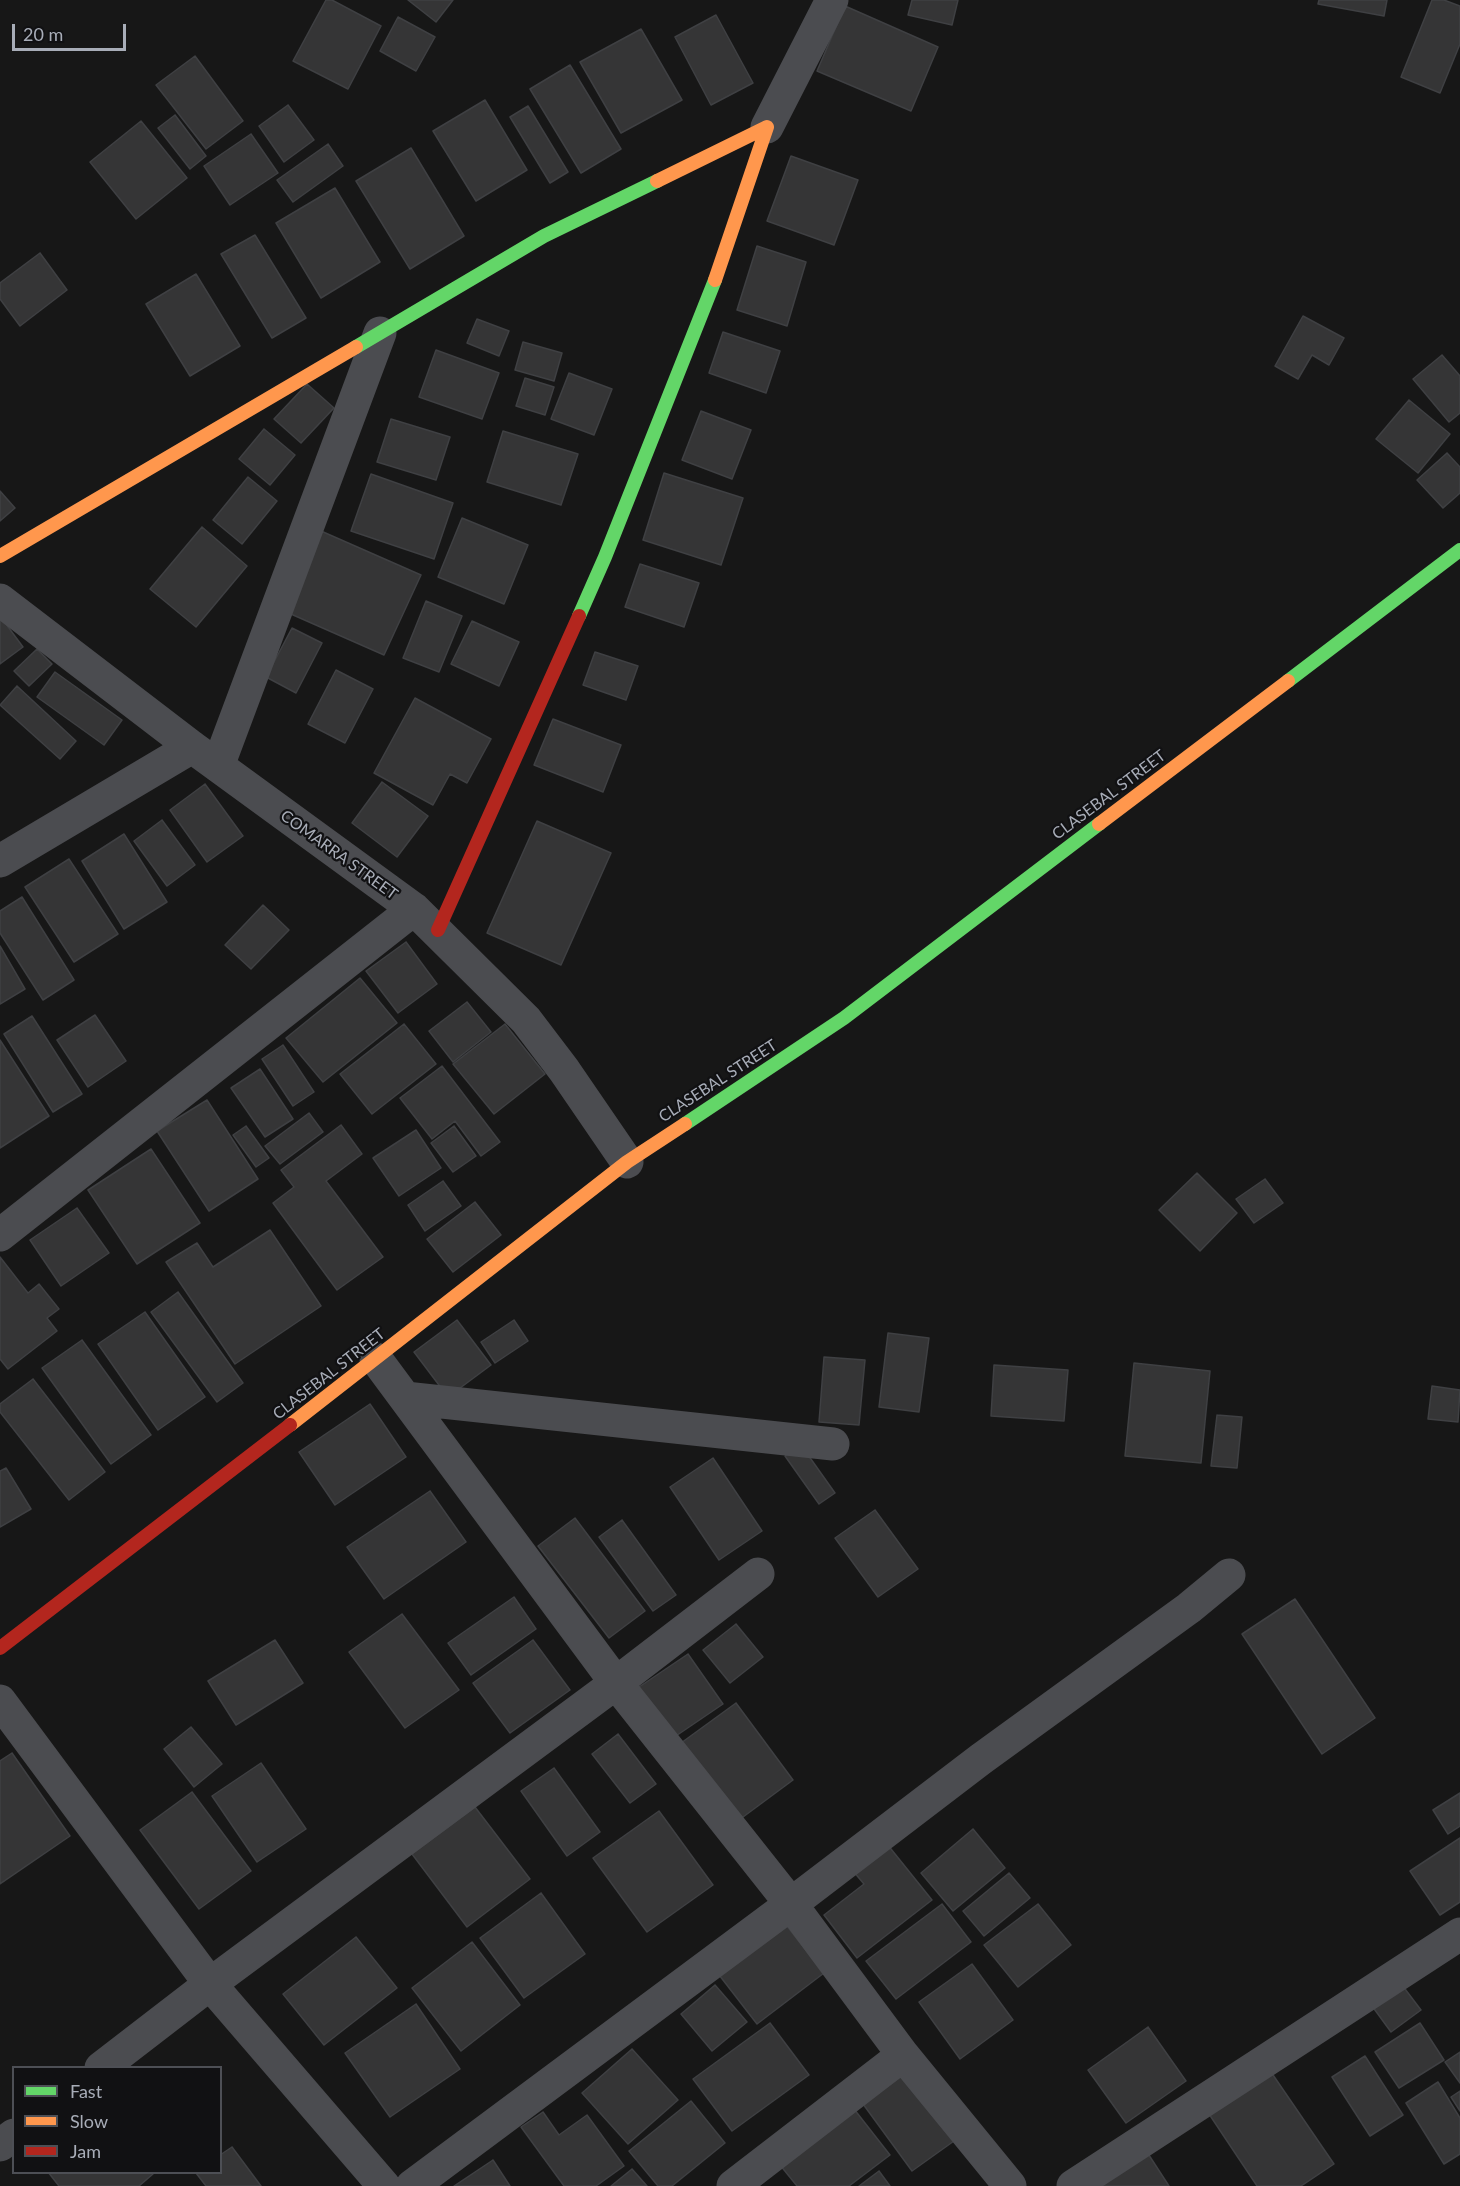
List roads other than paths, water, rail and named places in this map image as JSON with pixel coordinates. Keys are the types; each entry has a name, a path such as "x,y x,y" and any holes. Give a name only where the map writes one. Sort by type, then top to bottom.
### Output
{"street":[{"path":"0,1235 426,920 605,557 723,260 767,127 832,0"},
{"path":"0,556 544,236 767,127"},
{"path":"218,766 380,333"},
{"name":"CLASEBAL STREET","path":"0,1648 376,1359 627,1161 844,1018 1460,550"},
{"name":"COMARRA STREET","path":"0,600 192,747 426,920 526,1020 627,1161"},
{"path":"0,861 192,747"},
{"path":"376,1359 616,1683 791,1904 903,2055 1010,2186"},
{"path":"405,1398 833,1444"},
{"path":"102,2066 616,1683 758,1574"},
{"path":"412,2186 791,1904 981,1759 1189,1608 1229,1575"},
{"path":"0,1701 210,1984 384,2186"},
{"path":"1073,2186 1460,1934"},
{"path":"734,2186 903,2055"}]}
